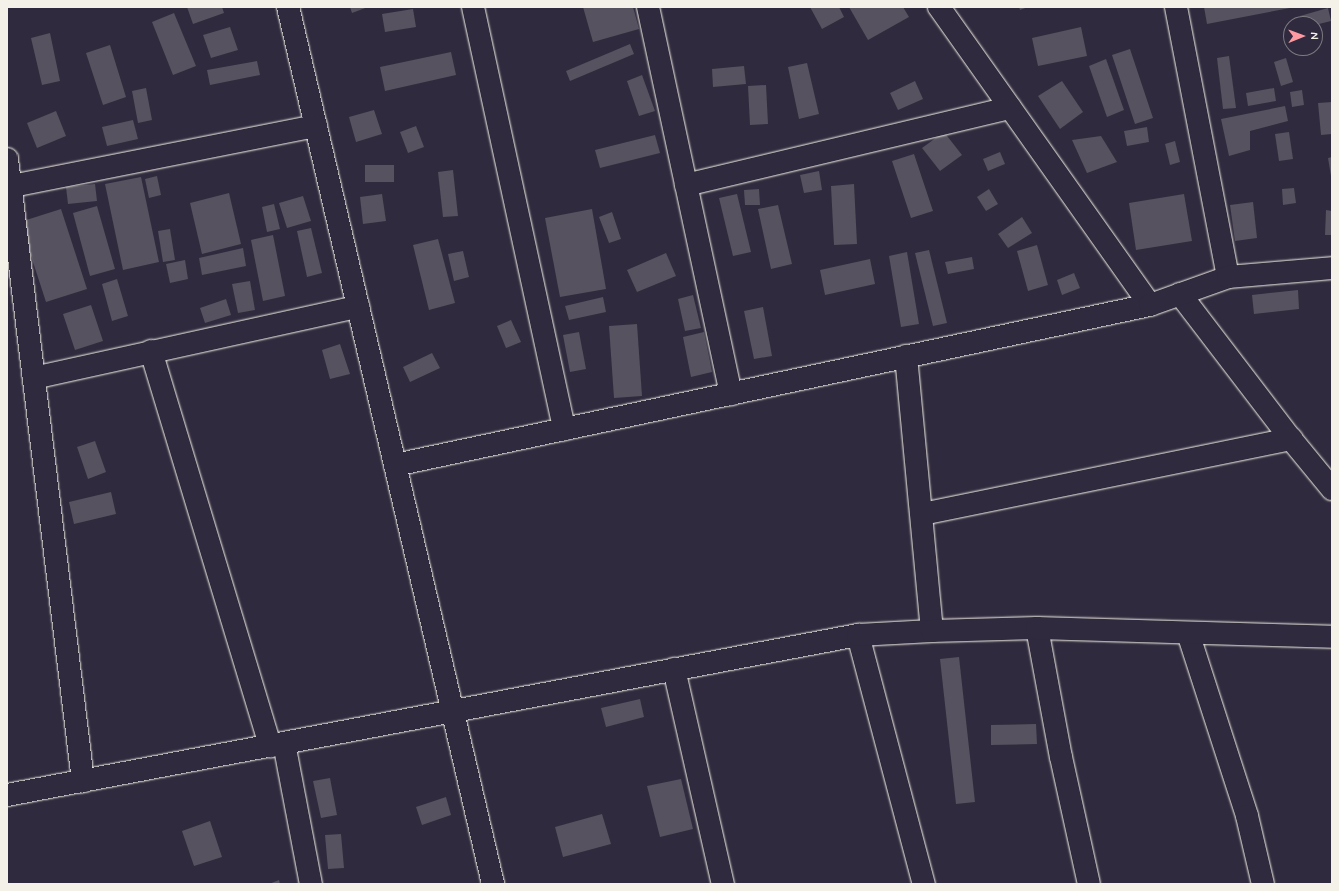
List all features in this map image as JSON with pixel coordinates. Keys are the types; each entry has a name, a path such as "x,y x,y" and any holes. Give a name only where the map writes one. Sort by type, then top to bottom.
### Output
{"street":[{"path":"288,7 493,884"},
{"path":"473,7 564,429"},
{"path":"648,7 731,394"},
{"path":"939,7 1150,304"},
{"path":"1176,7 1228,277"},
{"path":"686,185 1010,108"},
{"path":"9,187 316,126"},
{"path":"7,160 9,187 83,781"},
{"path":"396,465 1150,304 1228,277 1332,268"},
{"path":"1180,294 1290,439 1323,466 1332,489"},
{"path":"34,378 358,307"},
{"path":"151,352 277,744 311,884"},
{"path":"906,356 932,631"},
{"path":"922,514 1290,439"},
{"path":"7,795 858,635 1037,628 1332,637"},
{"path":"1037,628 1061,757 1089,884"},
{"path":"1188,633 1247,816 1263,884"},
{"path":"858,635 924,884"},
{"path":"674,669 723,884"}],"building":[{"path":"187,7 222,7 224,13 193,24"},
{"path":"350,7 368,7 352,13"},
{"path":"583,7 633,7 639,29 593,42"},
{"path":"810,7 839,7 844,17 822,29"},
{"path":"849,7 903,7 909,17 868,40"},
{"path":"1019,7 1028,7 1020,10"},
{"path":"1204,7 1290,7 1290,8 1207,24"},
{"path":"1328,8 1331,21 1323,23 1323,16 1300,16"},
{"path":"413,9 416,27 385,32 382,14"},
{"path":"174,13 196,66 173,75 152,22"},
{"path":"230,27 238,50 211,58 203,35"},
{"path":"1081,27 1087,56 1038,66 1032,38"},
{"path":"50,33 60,81 42,85 31,38"},
{"path":"630,44 634,54 570,81 566,71"},
{"path":"110,45 126,97 103,105 86,53"},
{"path":"1130,49 1153,118 1135,124 1112,55"},
{"path":"451,52 456,75 385,91 380,67"},
{"path":"1229,56 1236,108 1223,109 1217,58"},
{"path":"1286,58 1293,82 1281,86 1274,62"},
{"path":"1106,59 1124,110 1107,117 1089,66"},
{"path":"257,61 260,75 210,85 207,70"},
{"path":"807,63 819,114 799,119 788,67"},
{"path":"744,66 746,84 713,87 712,69"},
{"path":"642,75 655,111 639,116 627,81"},
{"path":"915,81 923,99 898,110 890,93"},
{"path":"1062,81 1083,112 1060,129 1038,96"},
{"path":"766,85 768,124 750,125 748,86"},
{"path":"146,88 152,120 138,123 132,91"},
{"path":"1274,88 1276,101 1248,106 1246,93"},
{"path":"1302,90 1304,105 1292,107 1290,92"},
{"path":"1332,102 1332,134 1321,135 1318,103"},
{"path":"1285,106 1288,121 1250,131 1250,150 1229,156 1221,119"},
{"path":"374,110 382,134 356,142 349,117"},
{"path":"56,111 66,136 37,148 27,123"},
{"path":"133,120 138,139 107,146 102,127"},
{"path":"416,126 424,147 408,153 400,132"},
{"path":"1147,127 1149,142 1127,146 1124,131"},
{"path":"944,132 962,155 940,171 922,148"},
{"path":"1289,132 1293,159 1279,161 1275,134"},
{"path":"655,135 660,153 600,168 595,150"},
{"path":"1101,136 1117,162 1087,173 1072,140"},
{"path":"1175,141 1180,162 1170,165 1165,144"},
{"path":"1000,152 1005,164 988,171 983,159"},
{"path":"914,154 933,211 911,218 892,161"},
{"path":"1332,157 1332,176 1331,176 1328,158"},
{"path":"365,165 394,165 394,182 365,182"},
{"path":"453,170 458,216 443,217 438,172"},
{"path":"819,171 822,190 804,193 800,175"},
{"path":"157,176 161,195 149,198 145,179"},
{"path":"141,177 159,262 123,270 105,184"},
{"path":"95,184 97,201 68,204 66,187"},
{"path":"854,184 857,244 834,245 831,186"},
{"path":"1294,188 1296,203 1283,205 1282,189"},
{"path":"759,189 760,205 745,205 744,190"},
{"path":"989,189 998,204 986,211 977,197"},
{"path":"229,193 241,244 202,254 190,203"},
{"path":"382,194 386,221 363,224 360,197"},
{"path":"737,194 751,252 733,256 719,198"},
{"path":"1184,194 1192,241 1136,250 1129,203"},
{"path":"303,196 311,221 287,228 279,203"},
{"path":"1253,202 1257,238 1235,241 1230,205"},
{"path":"274,204 280,229 267,232 262,207"},
{"path":"778,205 792,264 771,269 758,209"},
{"path":"97,206 115,269 90,276 73,213"},
{"path":"61,209 87,289 46,302 20,222"},
{"path":"592,209 606,289 560,297 545,218"},
{"path":"1326,210 1332,211 1332,235 1325,235"},
{"path":"612,212 621,239 609,243 599,217"},
{"path":"1022,217 1032,233 1008,248 998,234"},
{"path":"311,228 322,273 307,277 297,231"},
{"path":"170,229 175,260 163,262 158,231"},
{"path":"273,235 285,296 263,301 251,240"},
{"path":"438,239 455,303 429,310 413,245"},
{"path":"1037,245 1048,285 1028,291 1017,251"},
{"path":"243,248 246,266 202,275 199,258"},
{"path":"929,250 947,323 933,326 915,253"},
{"path":"463,251 469,277 454,281 448,254"},
{"path":"907,252 919,324 901,327 889,256"},
{"path":"666,253 676,276 637,292 627,270"},
{"path":"972,257 974,269 948,274 945,262"},
{"path":"870,259 875,284 825,295 820,270"},
{"path":"185,260 188,279 170,283 166,264"},
{"path":"1074,273 1080,288 1062,295 1057,280"},
{"path":"117,279 128,316 112,321 102,284"},
{"path":"250,281 255,310 238,313 232,284"},
{"path":"1298,290 1299,309 1254,314 1252,295"},
{"path":"693,295 701,328 685,331 678,299"},
{"path":"603,297 606,312 569,320 565,306"},
{"path":"226,299 231,315 205,323 200,308"},
{"path":"91,305 103,341 75,350 63,314"},
{"path":"763,307 772,356 754,359 744,311"},
{"path":"511,320 521,342 506,348 497,326"},
{"path":"637,324 642,396 614,398 609,326"},
{"path":"579,332 586,369 570,372 563,335"},
{"path":"704,332 712,372 691,377 683,337"},
{"path":"340,344 350,374 330,379 322,350"},
{"path":"432,353 440,368 410,382 403,367"},
{"path":"95,441 106,472 88,479 77,447"},
{"path":"111,492 116,514 74,524 69,502"},
{"path":"959,657 975,802 956,804 940,659"},
{"path":"640,699 644,717 606,727 601,708"},
{"path":"1036,724 1037,744 991,745 991,725"},
{"path":"330,778 337,815 321,818 313,781"},
{"path":"681,779 693,829 660,837 647,786"},
{"path":"446,797 451,815 422,825 416,807"},
{"path":"602,814 611,844 563,857 555,827"},
{"path":"210,821 222,857 194,866 182,831"},
{"path":"341,834 344,868 328,869 325,835"},
{"path":"279,880 280,884 269,884"}]}
